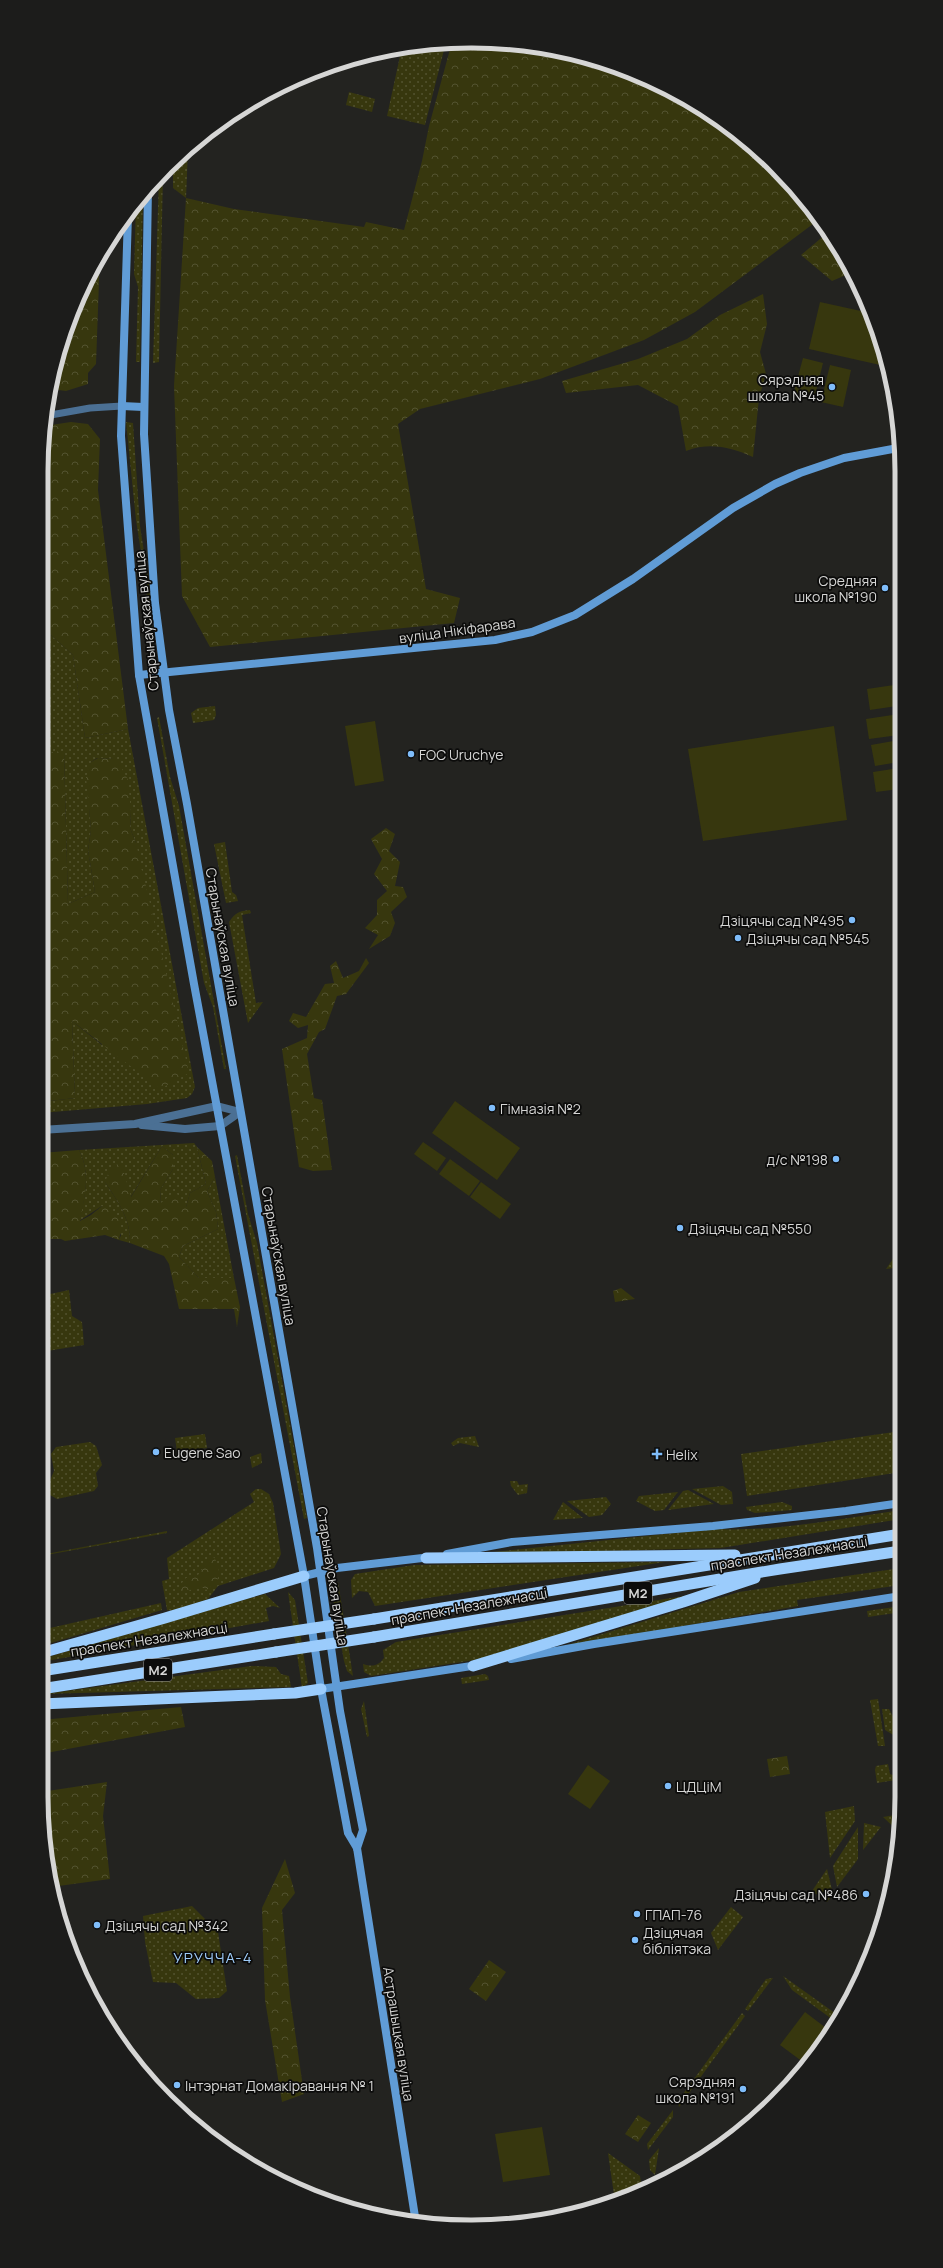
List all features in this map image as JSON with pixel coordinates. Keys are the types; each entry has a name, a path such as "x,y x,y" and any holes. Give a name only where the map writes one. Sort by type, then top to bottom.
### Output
{"highway":[{"name":"праспект Незалежнасці","path":"48,1670 274,1634 374,1620 895,1535"},
{"name":"праспект Незалежнасці","path":"48,1688 374,1637 780,1569 895,1552"},
{"path":"426,1558 665,1557 779,1554"},
{"path":"473,1666 704,1596 780,1569"},
{"path":"48,1651 165,1618 304,1576"},
{"path":"48,1704 295,1693 321,1689"}],"main road":[{"name":"Старынаўская вуліца","path":"148,199 143,407 155,603 169,710 320,1572 337,1686"},
{"name":"Старынаўская вуліца","path":"128,225 121,436 139,675 220,1126 304,1576 321,1689"},
{"path":"122,406 143,407"},
{"name":"вуліца Нікіфарава","path":"139,675 474,642 532,632 562,622 594,604 755,494 800,473 844,458 894,449"},
{"path":"304,1576 320,1572 426,1558 512,1542 846,1512 895,1504"},
{"path":"321,1689 473,1666 594,1644 895,1597"},
{"name":"Астрашыцкая вуліца","path":"337,1686 363,1830 357,1848"},
{"name":"Астрашыцкая вуліца","path":"321,1689 348,1833 357,1848 415,2216"}],"street":[{"path":"52,415 90,408 122,406"},
{"path":"48,1130 135,1124 217,1106 240,1112"},
{"path":"135,1124 185,1129 220,1126 240,1112"}],"green space":[{"path":"444,49 425,125 387,116 400,56 396,55"},
{"path":"450,49 499,49 554,56 581,62 634,80 707,119 751,153 771,172 790,192 814,223 695,312 644,340 540,379 420,409 398,424 426,589 460,598 454,623 210,647 182,596 174,386 186,198 234,209 364,227 366,222 404,230 422,161 429,126"},
{"path":"349,92 375,99 372,112 346,105"},
{"path":"188,157 186,198 173,188 173,171"},
{"path":"163,182 159,362 153,363 159,186"},
{"path":"143,205 140,362 136,362 138,287 134,274 136,214"},
{"path":"824,236 846,275 832,281 801,255"},
{"path":"99,270 96,364 88,373 88,384 66,391 56,390 62,362 80,309"},
{"path":"763,294 767,324 760,352 766,374 759,398 753,457 728,448 712,446 695,448 686,451 678,406 638,385 566,393 562,381 638,359 687,339 720,315"},
{"path":"820,302 864,312 873,335 882,365 809,349"},
{"path":"803,358 823,363 814,400 793,395"},
{"path":"830,365 851,370 843,407 821,402"},
{"path":"71,422 88,424 100,439 98,490 128,729 85,738 73,655 48,632 48,472 51,425"},
{"path":"126,422 133,423 140,526 149,584 153,637 150,637 146,584 136,520"},
{"path":"48,632 73,655 85,738 128,729 195,1087 192,1094 187,1098 147,1104 48,1112 48,1101 75,1098 72,1021 102,1045 136,843 130,828 131,812 113,759 97,758 91,762 89,807 91,830 88,850 95,892 68,904 64,752 48,753"},
{"path":"894,685 895,706 870,710 867,689"},
{"path":"215,706 216,715 214,720 193,723 191,713 198,708"},
{"path":"895,715 895,736 869,739 866,719"},
{"path":"159,717 170,777 179,806 226,1069 224,1069 213,1007 204,983 157,718"},
{"path":"375,721 384,781 355,786 345,726"},
{"path":"834,726 847,820 703,841 688,749"},
{"path":"895,741 895,763 875,766 871,745"},
{"path":"64,751 68,904 95,892 88,850 91,830 86,777 91,762 98,758 114,759 121,767 128,780 131,812 130,828 136,843 189,1073 160,1089 72,1021 75,1098 48,1101 48,752"},
{"path":"895,769 895,790 876,792 873,772"},
{"path":"386,828 395,834 389,851 400,862 395,886 403,887 407,897 391,912 395,923 390,936 369,949 378,935 365,928 377,915 377,900 387,891 374,874 382,859 371,839"},
{"path":"225,842 232,892 236,895 238,901 226,903 214,844"},
{"path":"250,910 251,913 242,915 256,1003 263,1002 248,1023 229,922 233,916 238,913"},
{"path":"366,958 369,963 346,994 337,996 325,1029 319,1032 307,1054 314,1098 322,1100 332,1170 313,1171 299,1167 282,1049 307,1038 308,1025 298,1028 289,1021 293,1013 306,1017 325,984 334,983 330,966 336,961 343,978 359,971"},
{"path":"455,1101 520,1148 497,1180 432,1133"},
{"path":"423,1142 446,1158 437,1171 414,1154"},
{"path":"194,1143 197,1147 206,1184 190,1193 186,1207 161,1204 160,1190 173,1169 173,1155 162,1146 130,1198 105,1182 126,1218 130,1234 130,1243 119,1240 121,1235 102,1206 79,1221 85,1194 86,1176 83,1159 79,1150"},
{"path":"162,1146 173,1155 173,1169 160,1190 161,1203 175,1191 186,1207 190,1193 206,1184 197,1147 212,1161 215,1177 207,1191 216,1212 218,1229 183,1246 179,1257 199,1278 234,1278 240,1307 237,1327 234,1309 179,1309 169,1264 164,1256 130,1243 130,1234 126,1218 105,1182 110,1169 121,1162 131,1197"},
{"path":"79,1150 83,1159 86,1176 85,1194 80,1221 91,1215 102,1206 112,1212 120,1223 121,1228 119,1240 105,1235 65,1241 61,1239 48,1239 48,1152"},
{"path":"237,1155 248,1214 257,1243 307,1518 304,1519 235,1156"},
{"path":"450,1159 480,1181 469,1196 439,1174"},
{"path":"215,1177 234,1278 199,1278 179,1257 183,1246 218,1229 216,1212 207,1191"},
{"path":"481,1182 511,1204 500,1219 470,1197"},
{"path":"895,1256 895,1268 886,1269"},
{"path":"621,1288 635,1299 615,1302 613,1291"},
{"path":"69,1290 72,1316 82,1322 84,1345 48,1351 48,1294"},
{"path":"895,1432 895,1473 747,1496 741,1454"},
{"path":"205,1434 207,1448 177,1452 175,1438"},
{"path":"475,1436 479,1447 460,1443 453,1446 451,1443 458,1438"},
{"path":"90,1442 96,1446 102,1465 96,1473 98,1486 94,1491 57,1499 50,1495 49,1483 54,1471 51,1454 56,1447"},
{"path":"261,1453 262,1463 252,1468 250,1457"},
{"path":"510,1481 517,1481 519,1485 528,1484 527,1493 518,1495 511,1486"},
{"path":"723,1486 732,1492 733,1504 721,1505 692,1489"},
{"path":"256,1489 261,1489 269,1494 273,1503 281,1554 274,1568 218,1586 208,1599 173,1611 167,1610 162,1581 169,1579 167,1558 254,1502 250,1494"},
{"path":"688,1490 714,1504 668,1510 683,1491"},
{"path":"678,1492 664,1510 655,1511 636,1501 639,1496"},
{"path":"606,1497 611,1504 602,1515 589,1517 567,1501"},
{"path":"563,1502 583,1518 553,1520"},
{"path":"782,1502 792,1506 792,1510 755,1513 747,1510 746,1507"},
{"path":"895,1511 895,1520 721,1548 475,1554 713,1529 760,1529 831,1521"},
{"path":"167,1531 167,1533 48,1554"},
{"path":"214,1557 219,1571 219,1576 215,1583 206,1590 200,1586 183,1593 181,1584 186,1578 198,1575 206,1564"},
{"path":"665,1562 375,1606 368,1592 359,1591 352,1598 351,1580 355,1574 414,1565"},
{"path":"895,1569 895,1586 797,1600 798,1606 557,1648 739,1592"},
{"path":"338,1582 353,1676 347,1671 344,1661 332,1593 334,1585"},
{"path":"288,1592 295,1600 308,1683 302,1688"},
{"path":"265,1594 280,1608 273,1606 266,1608 269,1621 48,1661 48,1657"},
{"path":"696,1594 481,1659 371,1676 364,1672 363,1664 372,1666 380,1663 384,1658 383,1650 396,1642"},
{"path":"161,1603 162,1610 48,1644 48,1628"},
{"path":"895,1607 895,1613 868,1617 867,1611"},
{"path":"251,1666 276,1667 281,1674 289,1676 291,1687 48,1694"},
{"path":"485,1674 488,1676 489,1680 462,1684 461,1678"},
{"path":"878,1699 885,1746 878,1746 870,1700"},
{"path":"364,1701 369,1736 367,1737 361,1709"},
{"path":"181,1707 185,1727 48,1753 48,1719"},
{"path":"882,1709 889,1709 895,1720 895,1736 885,1730"},
{"path":"787,1756 790,1774 770,1777 767,1759"},
{"path":"888,1764 890,1774 895,1776 895,1780 877,1783 875,1770 876,1766"},
{"path":"588,1765 610,1781 590,1809 568,1794"},
{"path":"107,1782 103,1816 110,1879 58,1886 49,1824 48,1791"},
{"path":"854,1806 855,1821 830,1858 825,1812"},
{"path":"894,1815 894,1827 883,1817"},
{"path":"864,1823 881,1827 863,1850"},
{"path":"858,1827 858,1859 837,1887 833,1866"},
{"path":"285,1859 295,1893 282,1910 290,1997 304,2094 282,2102 265,2000 262,1908"},
{"path":"827,1869 833,1894 827,1902 812,1891"},
{"path":"192,1906 218,1932 227,1991 219,1998 196,1999 176,1983 153,1982 145,1942 143,1916"},
{"path":"731,1907 743,1917 718,1950 711,1933"},
{"path":"489,1960 506,1972 486,2001 469,1989"},
{"path":"783,1976 835,2013 832,2019 792,1990"},
{"path":"773,1978 748,2011 745,2009 766,1979"},
{"path":"805,2012 826,2028 802,2061 780,2045"},
{"path":"742,2013 745,2016 679,2107 678,2101"},
{"path":"673,2110 673,2117 648,2150 647,2144"},
{"path":"638,2115 651,2123 638,2142 625,2134"},
{"path":"542,2127 550,2175 503,2182 495,2134"},
{"path":"659,2148 655,2175 650,2170 649,2160"},
{"path":"608,2153 640,2176 641,2185 614,2196"}],"place":[{"name":"Сярэдняя школа №45","path":"832,387"},
{"name":"Средняя школа №190","path":"885,588"},
{"name":"FOC Uruchye","path":"411,754"},
{"name":"Дзіцячы сад №495","path":"852,920"},
{"name":"Дзіцячы сад №545","path":"738,938"},
{"name":"Гімназія №2","path":"492,1108"},
{"name":"д/с №198","path":"836,1159"},
{"name":"Дзіцячы сад №550","path":"680,1228"},
{"name":"Eugene Sao","path":"156,1452"},
{"name":"Helix","path":"657,1454"},
{"name":"ЦДЦіМ","path":"668,1786"},
{"name":"Дзіцячы сад №486","path":"866,1894"},
{"name":"ГПАП-76","path":"637,1914"},
{"name":"Дзіцячы сад №342","path":"97,1925"},
{"name":"Дзіцячая бібліятэка","path":"635,1940"},
{"name":"Інтэрнат Домакіравання № 1","path":"177,2085"},
{"name":"Сярэдняя школа №191","path":"743,2089"}],"district":[{"name":"УРУЧЧА-4","path":"213,1957"}]}
